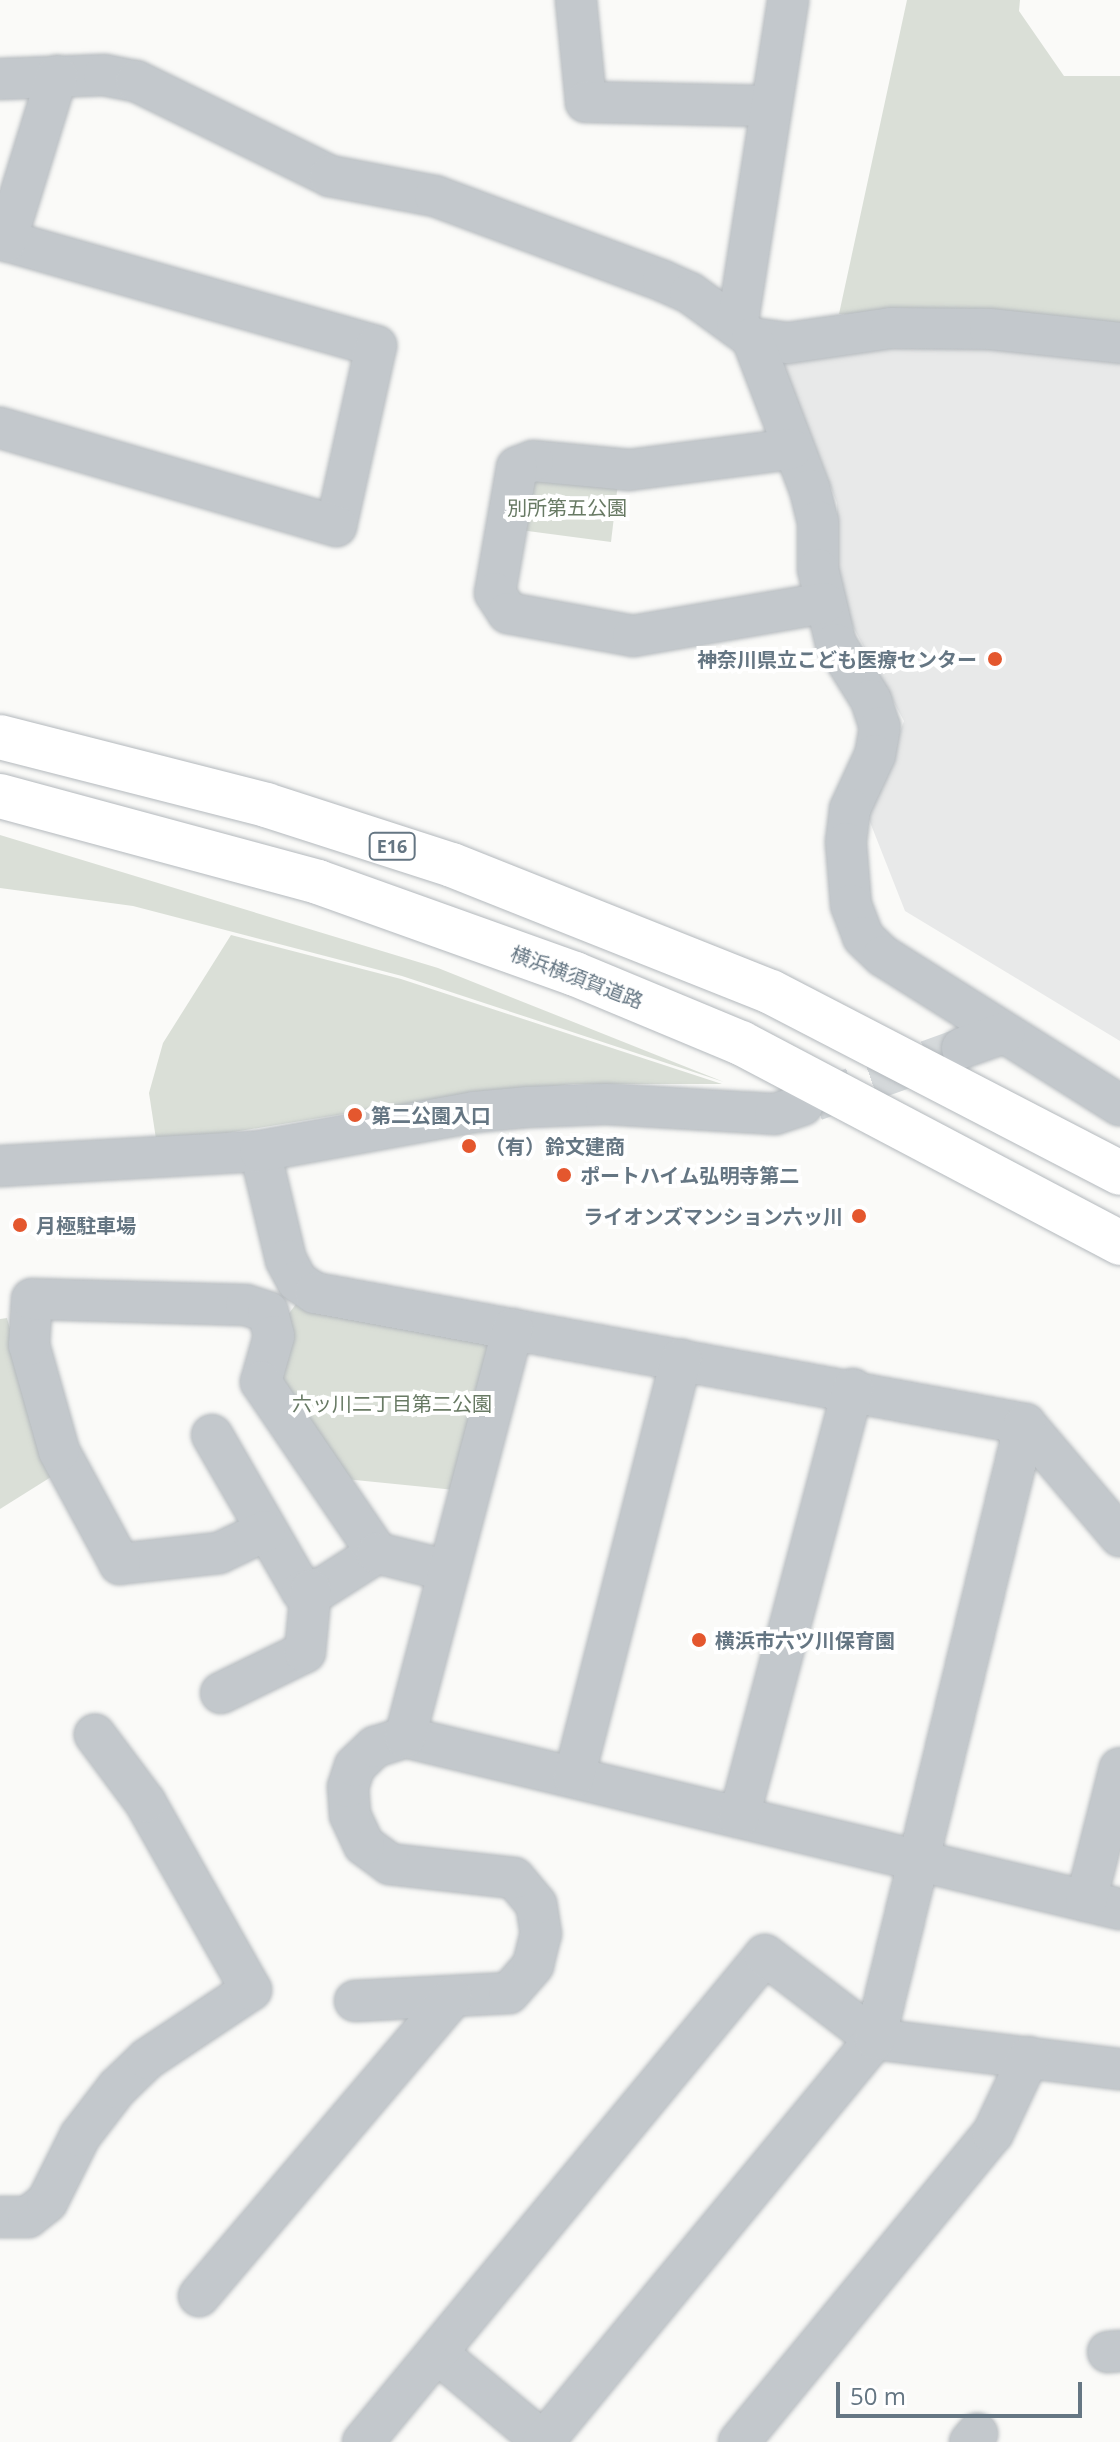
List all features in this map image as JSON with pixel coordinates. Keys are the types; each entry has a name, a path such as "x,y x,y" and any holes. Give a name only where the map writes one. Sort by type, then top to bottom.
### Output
{"highway":[{"name":"E16","path":"0,737 266,805 452,865 771,992 1120,1173"},
{"name":"横浜横須賀道路","path":"0,796 318,882 575,974 741,1043 1120,1243"}],"street":[{"path":"576,0 586,102 769,106"},
{"path":"788,0 769,106 744,332 818,521 824,603 836,644 871,700 880,727 875,755 850,809 846,843 851,905 863,937 883,956 1120,1105"},
{"path":"0,79 104,75 136,81 330,176 435,196 663,281 690,293 744,332 788,343 891,328 990,329 1120,343"},
{"path":"0,428 336,526 376,346 3,240 57,76"},
{"path":"791,449 629,470 533,461 517,467 495,593 508,613 633,636 824,603"},
{"path":"962,1048 1004,1033"},
{"path":"0,1166 260,1151 501,1109 606,1104 775,1114 803,1105"},
{"path":"260,1151 286,1260 297,1281 315,1293 853,1389 1025,1424 1120,1536"},
{"path":"268,1312 297,1281"},
{"path":"265,1531 219,1553 120,1564 59,1451 16,1304 246,1305 268,1312"},
{"path":"268,1312 274,1336 261,1382 377,1553 449,1571"},
{"path":"405,1737 513,1329"},
{"path":"574,1777 681,1359"},
{"path":"739,1817 853,1389"},
{"path":"437,2353 543,2442 875,2039 1025,1424"},
{"path":"212,1435 302,1591 322,1588 377,1553"},
{"path":"221,1693 305,1652 311,1590"},
{"path":"0,2217 28,2217 47,2202 80,2136 117,2088 147,2059 251,1990 145,1802 95,1735"},
{"path":"355,2001 509,1993 533,1965 541,1934 536,1904 514,1878 390,1864 364,1845 350,1815 348,1787 355,1766 375,1747 405,1737 1103,1905 1120,1768"},
{"path":"363,2442 765,1955 875,2039 1120,2069"},
{"path":"199,2296 452,1998"},
{"path":"739,2442 993,2133 1029,2057"}],"shaded area":[{"name":"神奈川県立こども医療センター","path":"918,339 1120,356 1120,1041 905,911 868,817 904,721 837,597 837,503 779,354"}],"green space":[{"path":"907,0 1020,0 1019,11 1064,76 1120,76 1120,327 839,314"},
{"name":"別所第五公園","path":"537,476 618,483 611,542 520,530 525,486"},
{"path":"0,835 438,968 724,1082 402,976 133,906 0,888"},
{"path":"231,935 401,979 722,1084 573,1084 398,1105 191,1139 156,1139 149,1093 163,1043"},
{"name":"六ッ川二丁目第二公園","path":"299,1300 494,1342 455,1490 345,1479 279,1380 284,1320"},
{"path":"7,1318 51,1477 0,1509 0,1319"}],"tunnel":[{"path":"815,1101 962,1048"}],"place":[{"name":"神奈川県立こども医療センター","path":"995,659"},
{"name":"第二公園入口","path":"355,1115"},
{"name":"（有）鈴文建商","path":"469,1146"},
{"name":"ポートハイム弘明寺第二","path":"564,1175"},
{"name":"ライオンズマンション六ッ川","path":"859,1216"},
{"name":"月極駐車場","path":"20,1225"},
{"name":"横浜市六ツ川保育園","path":"699,1640"}]}
